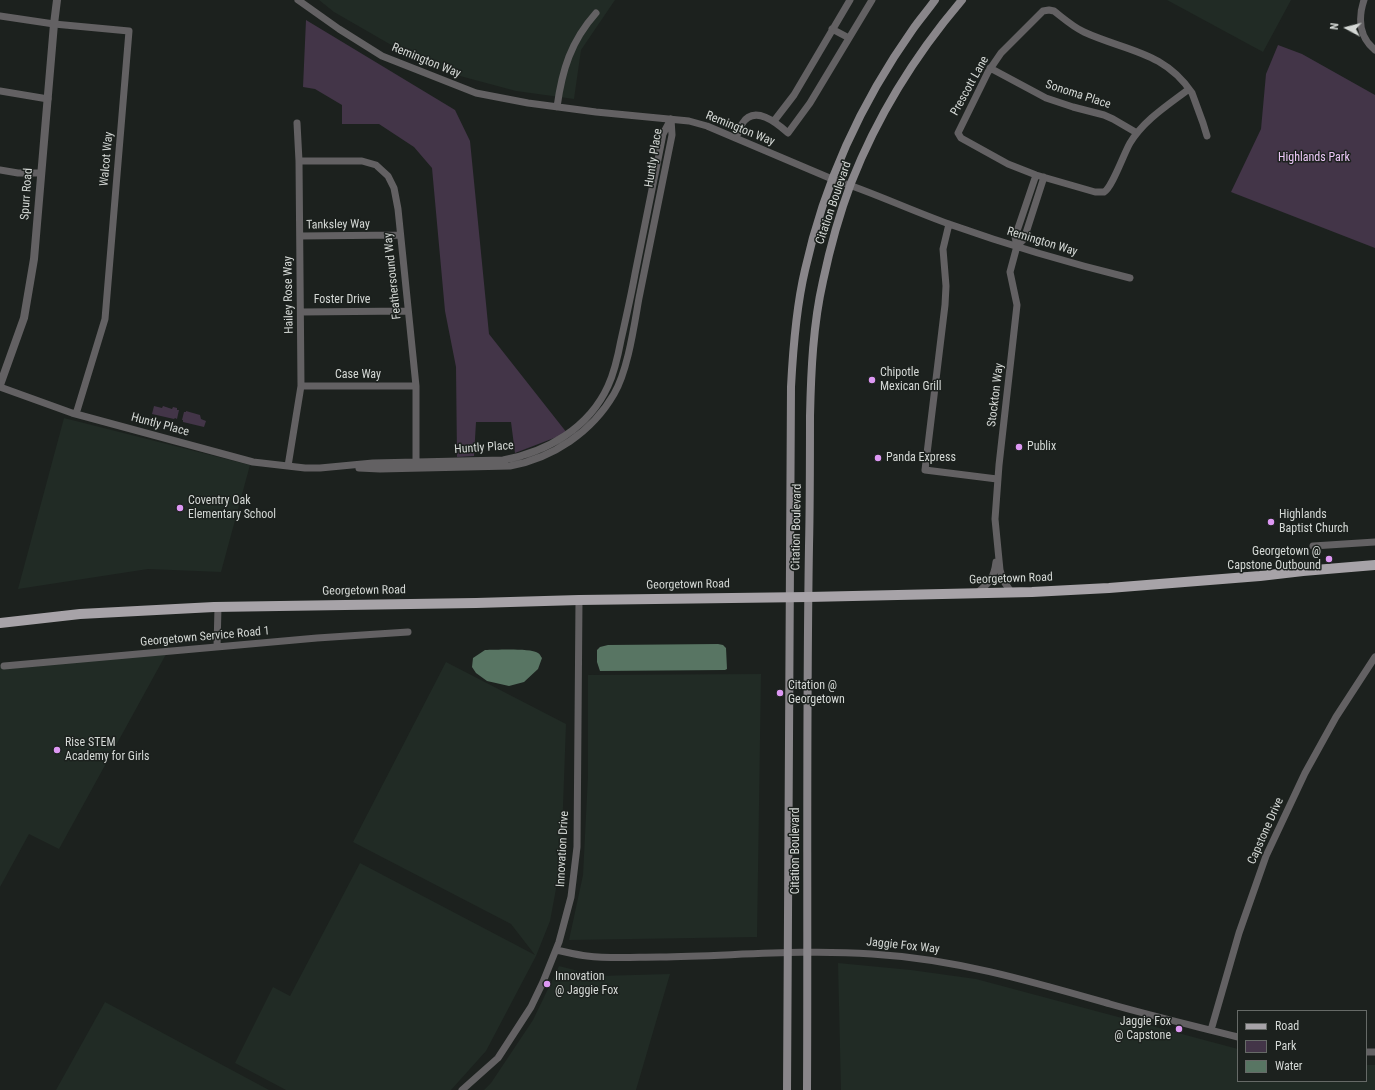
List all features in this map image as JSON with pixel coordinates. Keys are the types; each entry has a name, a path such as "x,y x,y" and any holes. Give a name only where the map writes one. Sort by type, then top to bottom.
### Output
{"main road":[{"name":"Citation Boulevard","path":"787,1090 791,387 793,353 800,297 804,272 816,226 832,179 865,107 884,73 913,29 935,0"},
{"name":"Citation Boulevard","path":"807,1090 807,701 811,378 822,284 850,185 875,131 900,84 937,31 962,0"},
{"name":"Georgetown Road","path":"0,623 80,614 218,607 976,594 1109,588 1375,565"}],"street":[{"name":"Spurr Road","path":"0,386 24,318 34,259 57,0"},
{"name":"Remington Way","path":"298,0 339,29 382,56 476,93 528,103 689,121 707,126 832,179 949,224 1084,266 1130,278"},
{"path":"774,121 794,95 850,0"},
{"path":"736,138 743,122 751,116 760,116 774,121 788,132 810,103 872,0"},
{"path":"1364,0 1361,13 1361,28 1368,42 1375,50"},
{"name":"Prescott Lane","path":"1189,89 1153,116 1137,133 1126,149 1110,186 1104,192 1095,192 1036,175 1008,164 958,135 958,130 990,68 1006,47 1035,18 1043,11 1049,10 1054,11 1084,32 1142,52 1172,70 1181,78 1189,89 1196,103 1207,136"},
{"path":"557,107 560,84 574,43 584,26 596,12"},
{"name":"Walcot Way","path":"0,16 54,24 129,31 105,319 76,414"},
{"path":"832,29 849,38"},
{"name":"Sonoma Place","path":"990,68 1046,98 1104,115 1137,133"},
{"path":"0,91 48,99"},
{"name":"Huntly Place","path":"0,386 42,403 76,414 253,462 320,468 343,467 380,469 416,465 494,467 524,464 546,456 577,437 590,425 603,410 614,393 623,372 672,134 671,119"},
{"name":"Hailey Rose Way","path":"288,466 301,386 299,162 297,123"},
{"name":"Feathersound Way","path":"299,162 362,161 376,166 388,176 394,188 398,209 416,386 416,465"},
{"path":"0,170 18,173 41,174"},
{"name":"Stockton Way","path":"1011,592 1003,580 997,548 997,479 1017,305 1010,272 1017,246 1015,237 1036,175"},
{"name":"Stockton Way","path":"1017,246 1024,239 1044,177"},
{"path":"949,224 943,249 946,286 945,305 925,470 997,479"},
{"name":"Tanksley Way","path":"300,236 400,235"},
{"name":"Foster Drive","path":"301,312 408,311"},
{"name":"Case Way","path":"301,386 416,386"},
{"path":"1313,546 1375,542"},
{"name":"Stockton Way","path":"976,594 992,578 995,570 997,548"},
{"name":"Innovation Drive","path":"462,1090 498,1058 531,1007 556,950 571,897 577,847 579,600"},
{"path":"217,647 218,607"},
{"name":"Georgetown Service Road 1","path":"4,666 317,638 408,632"},
{"name":"Capstone Drive","path":"1211,1030 1238,933 1266,856 1305,773 1336,717 1375,657"},
{"name":"Jaggie Fox Way","path":"556,950 585,956 611,957 675,957 808,952 892,955 962,965 1237,1037"}],"shaded area":[{"path":"319,0 615,0 581,50 574,99 516,91 460,76 419,61 334,12"},
{"path":"1167,0 1291,0 1263,52"},
{"path":"64,418 250,465 221,572 148,569 18,589"},
{"name":"Rise STEM Academy for Girls","path":"170,647 59,849 29,834 0,887 0,667"},
{"path":"446,662 566,724 561,862 550,921 536,956 486,1051 451,1090 286,1090 235,1063 273,987 290,996 360,863 535,955 511,924 353,842"},
{"path":"761,674 757,937 569,940 583,875 588,776 588,675"},
{"path":"838,963 911,970 976,979 1237,1049 1237,1082 1367,1082 1367,1065 1375,1065 1375,1090 841,1090"},
{"path":"559,966 598,976 670,974 636,1090 484,1090 491,1083 533,1020"},
{"path":"105,1002 269,1090 56,1090"}],"green space":[{"path":"306,20 455,110 470,141 489,334 567,433 515,453 511,422 476,422 474,456 457,457 456,367 445,311 432,168 414,147 379,124 342,124 342,105 315,89 303,87"},
{"name":"Highlands Park","path":"1278,45 1302,54 1375,95 1375,248 1231,192 1261,129 1266,74"},
{"path":"154,406 162,408 163,406 172,409 173,407 177,408 177,410 179,410 177,419 152,414"},
{"path":"186,411 200,415 201,419 206,421 204,427 183,422 184,412"}],"water":[{"path":"608,645 723,645 726,648 727,669 725,670 600,671 597,662 597,650 600,647"},
{"path":"485,650 528,650 538,653 542,658 538,669 524,682 509,686 487,681 476,673 472,667 473,658"}],"place":[{"name":"Chipotle Mexican Grill","path":"872,380"},
{"name":"Publix","path":"1019,447"},
{"name":"Panda Express","path":"878,458"},
{"name":"Coventry Oak Elementary School","path":"180,508"},
{"name":"Highlands Baptist Church","path":"1271,522"},
{"name":"Georgetown @ Capstone Outbound","path":"1329,559"},
{"name":"Citation @ Georgetown","path":"780,693"},
{"name":"Rise STEM Academy for Girls","path":"57,750"},
{"name":"Innovation @ Jaggie Fox","path":"547,984"},
{"name":"Jaggie Fox @ Capstone","path":"1179,1029"}]}
